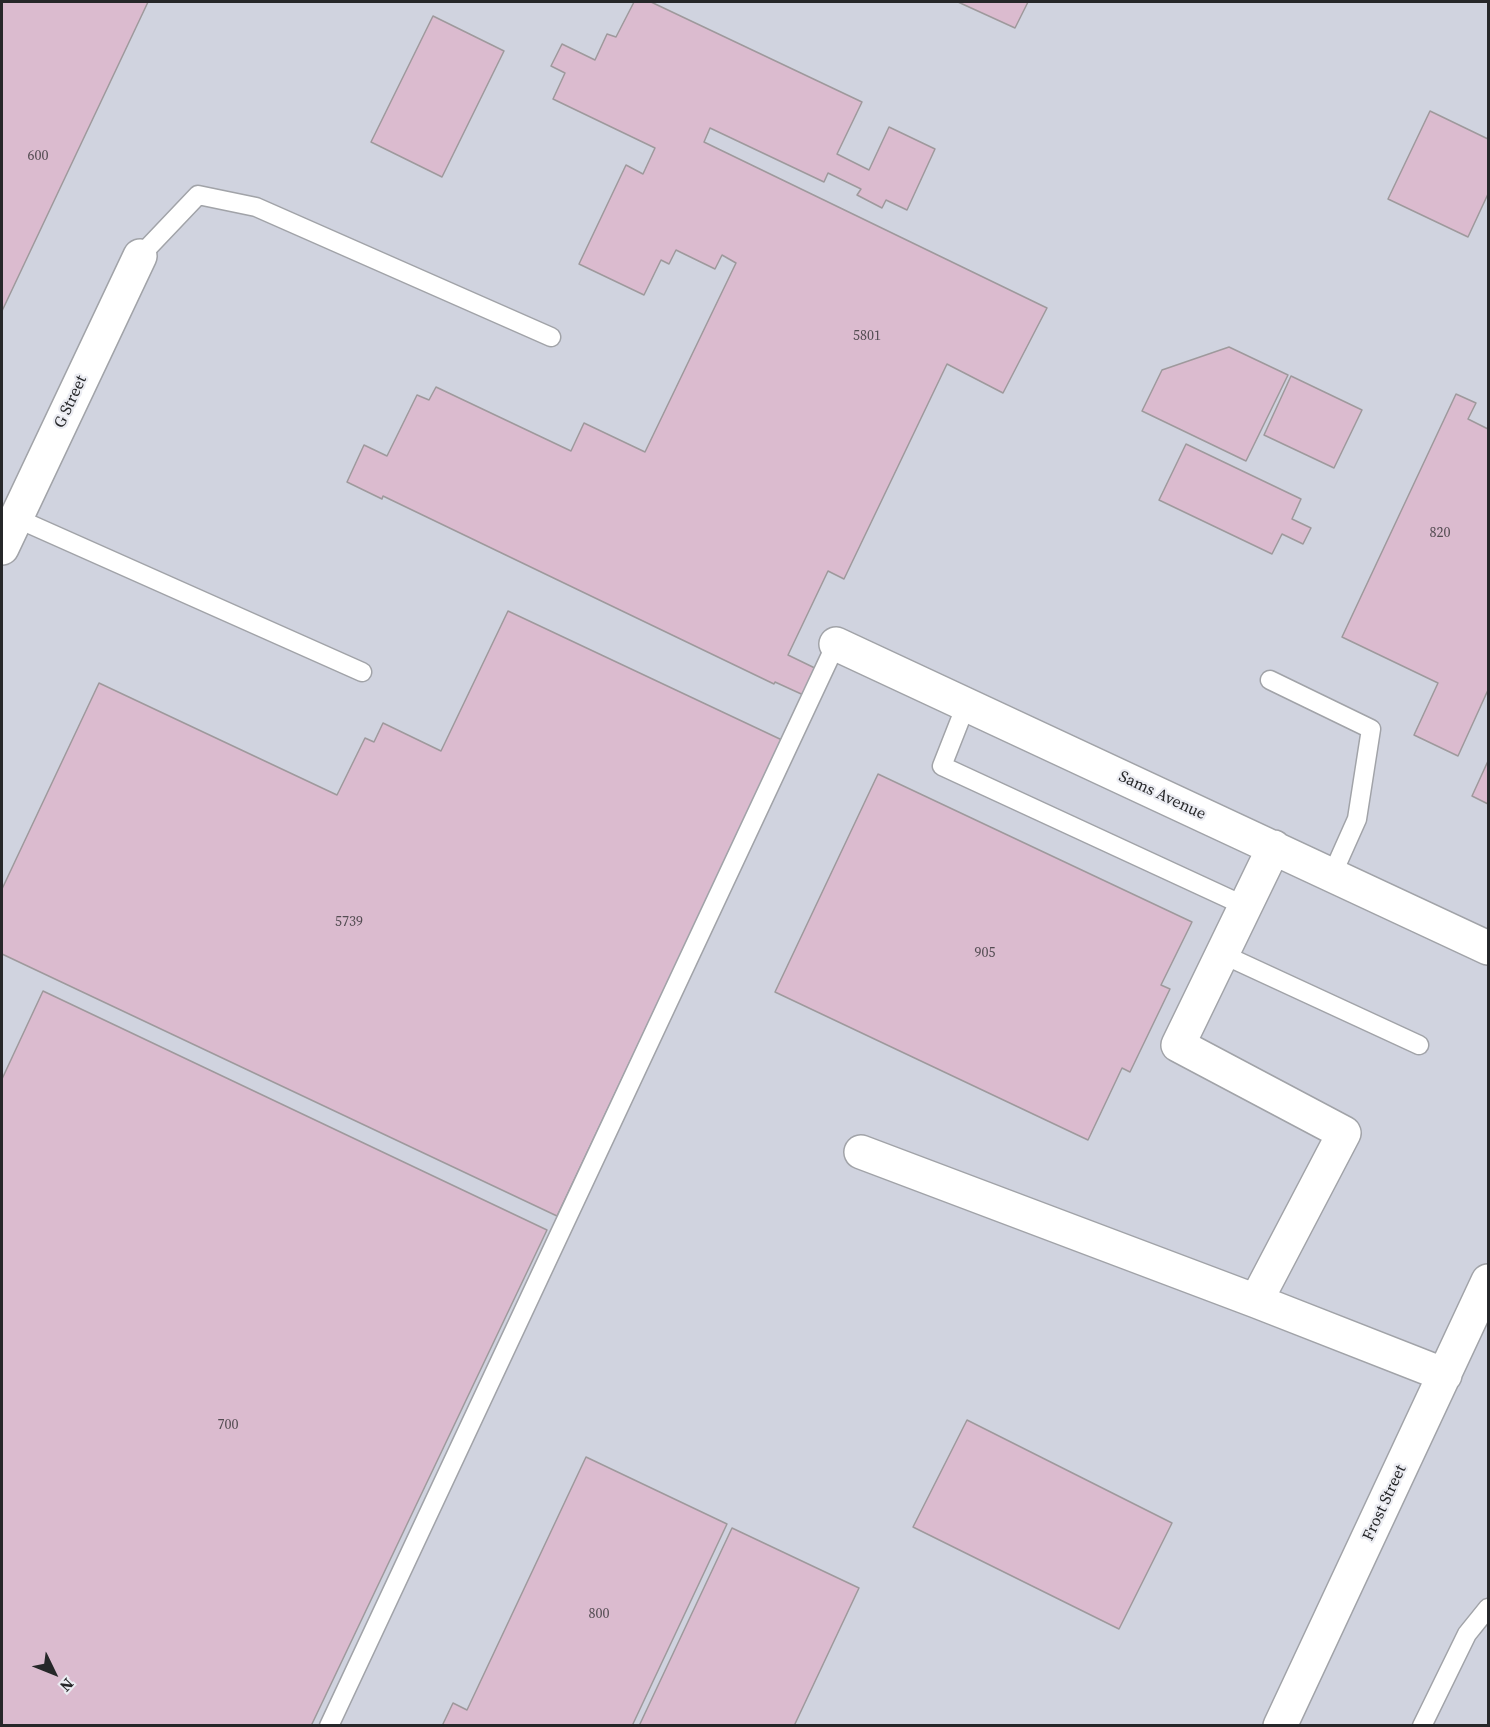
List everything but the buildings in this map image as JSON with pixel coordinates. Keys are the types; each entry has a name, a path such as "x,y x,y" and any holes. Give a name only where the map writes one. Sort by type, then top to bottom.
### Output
{"street":[{"name":"G Street","path":"2,548 140,256"},
{"name":"Sams Avenue","path":"836,644 1488,948"},
{"path":"1256,1301 1344,1133 1178,1045 1274,847"},
{"path":"861,1152 1445,1375"},
{"name":"Frost Street","path":"1280,1725 1488,1281"}],"lane":[{"path":"140,256 198,195 256,207 551,337"},
{"path":"16,518 362,672"},
{"path":"329,1725 836,644"},
{"path":"1270,680 1371,729 1357,819 1332,874"},
{"path":"966,705 942,766 1245,906"},
{"path":"1222,954 1419,1045"},
{"path":"1422,1725 1467,1634 1488,1608"}],"shaded area":[{"path":"2,2 1488,2 1488,1725 2,1725"}]}
